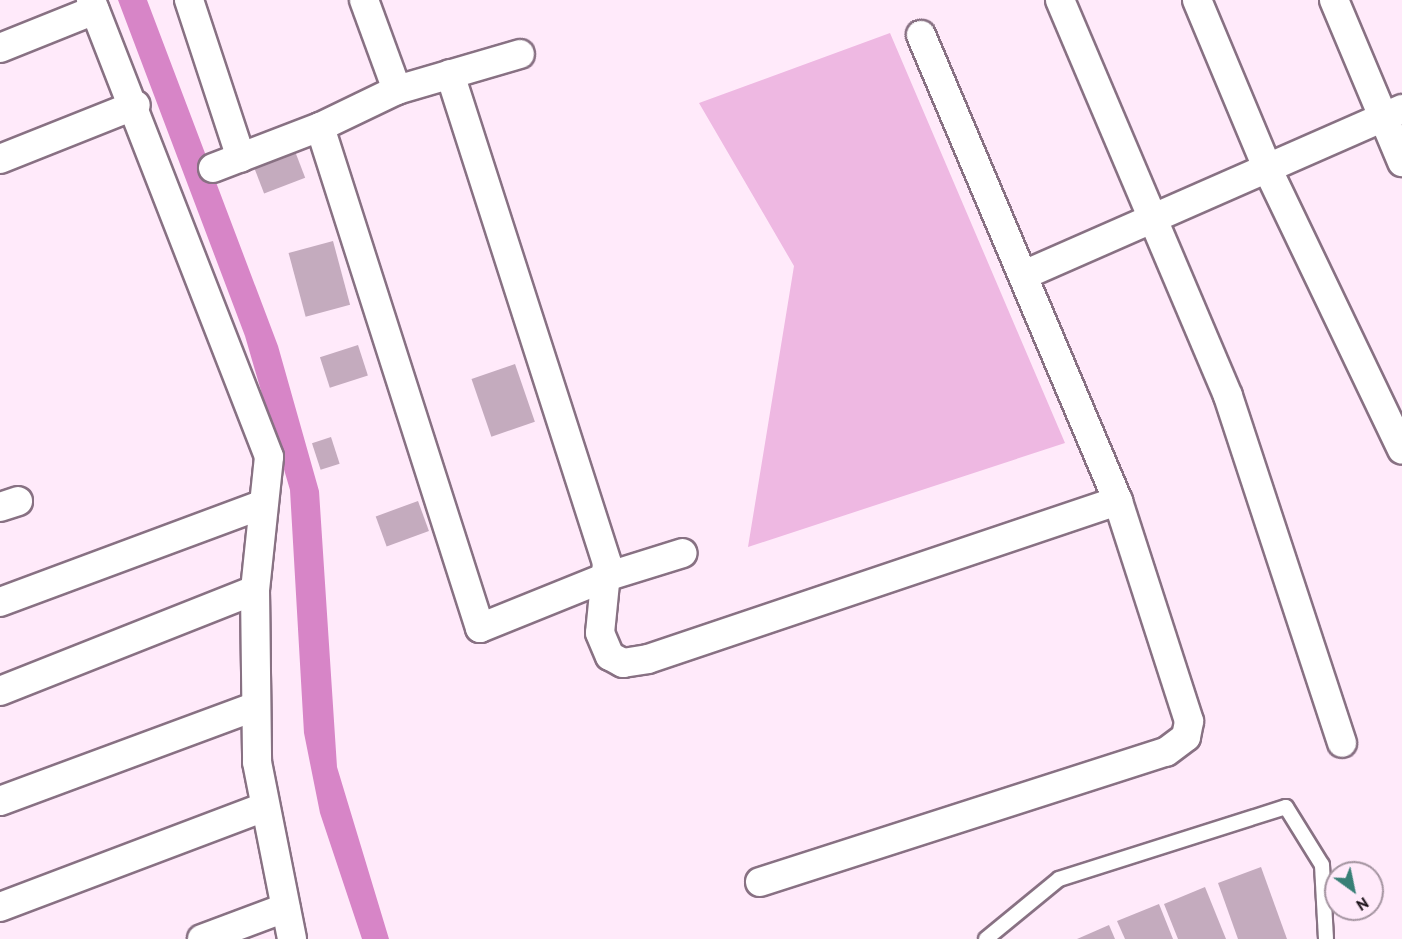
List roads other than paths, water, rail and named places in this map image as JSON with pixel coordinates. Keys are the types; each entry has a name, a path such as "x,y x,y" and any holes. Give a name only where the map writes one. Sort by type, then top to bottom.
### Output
{"street":[{"path":"189,0 241,158"},
{"path":"364,0 396,90"},
{"path":"1060,0 1157,221 1228,396 1342,743"},
{"path":"1197,0 1268,170 1402,450"},
{"path":"1334,0 1392,113 1402,162"},
{"path":"0,48 93,5 136,105 269,457 255,590 254,707 265,807 292,939"},
{"path":"760,882 1176,748 1186,737 1186,708 1118,501 921,35"},
{"path":"213,168 320,128 396,90 520,54"},
{"path":"450,74 609,576 603,644 617,659 638,662 1118,501"},
{"path":"0,159 136,105"},
{"path":"1024,275 1157,221 1392,113"},
{"path":"320,128 480,628 609,576 683,554"},
{"path":"0,602 263,504"},
{"path":"0,691 255,590"},
{"path":"0,801 254,707"},
{"path":"0,907 265,807"},
{"path":"202,939 285,908"}],"lane":[{"path":"986,939 1059,879 1286,807 1322,865 1326,939"}]}
